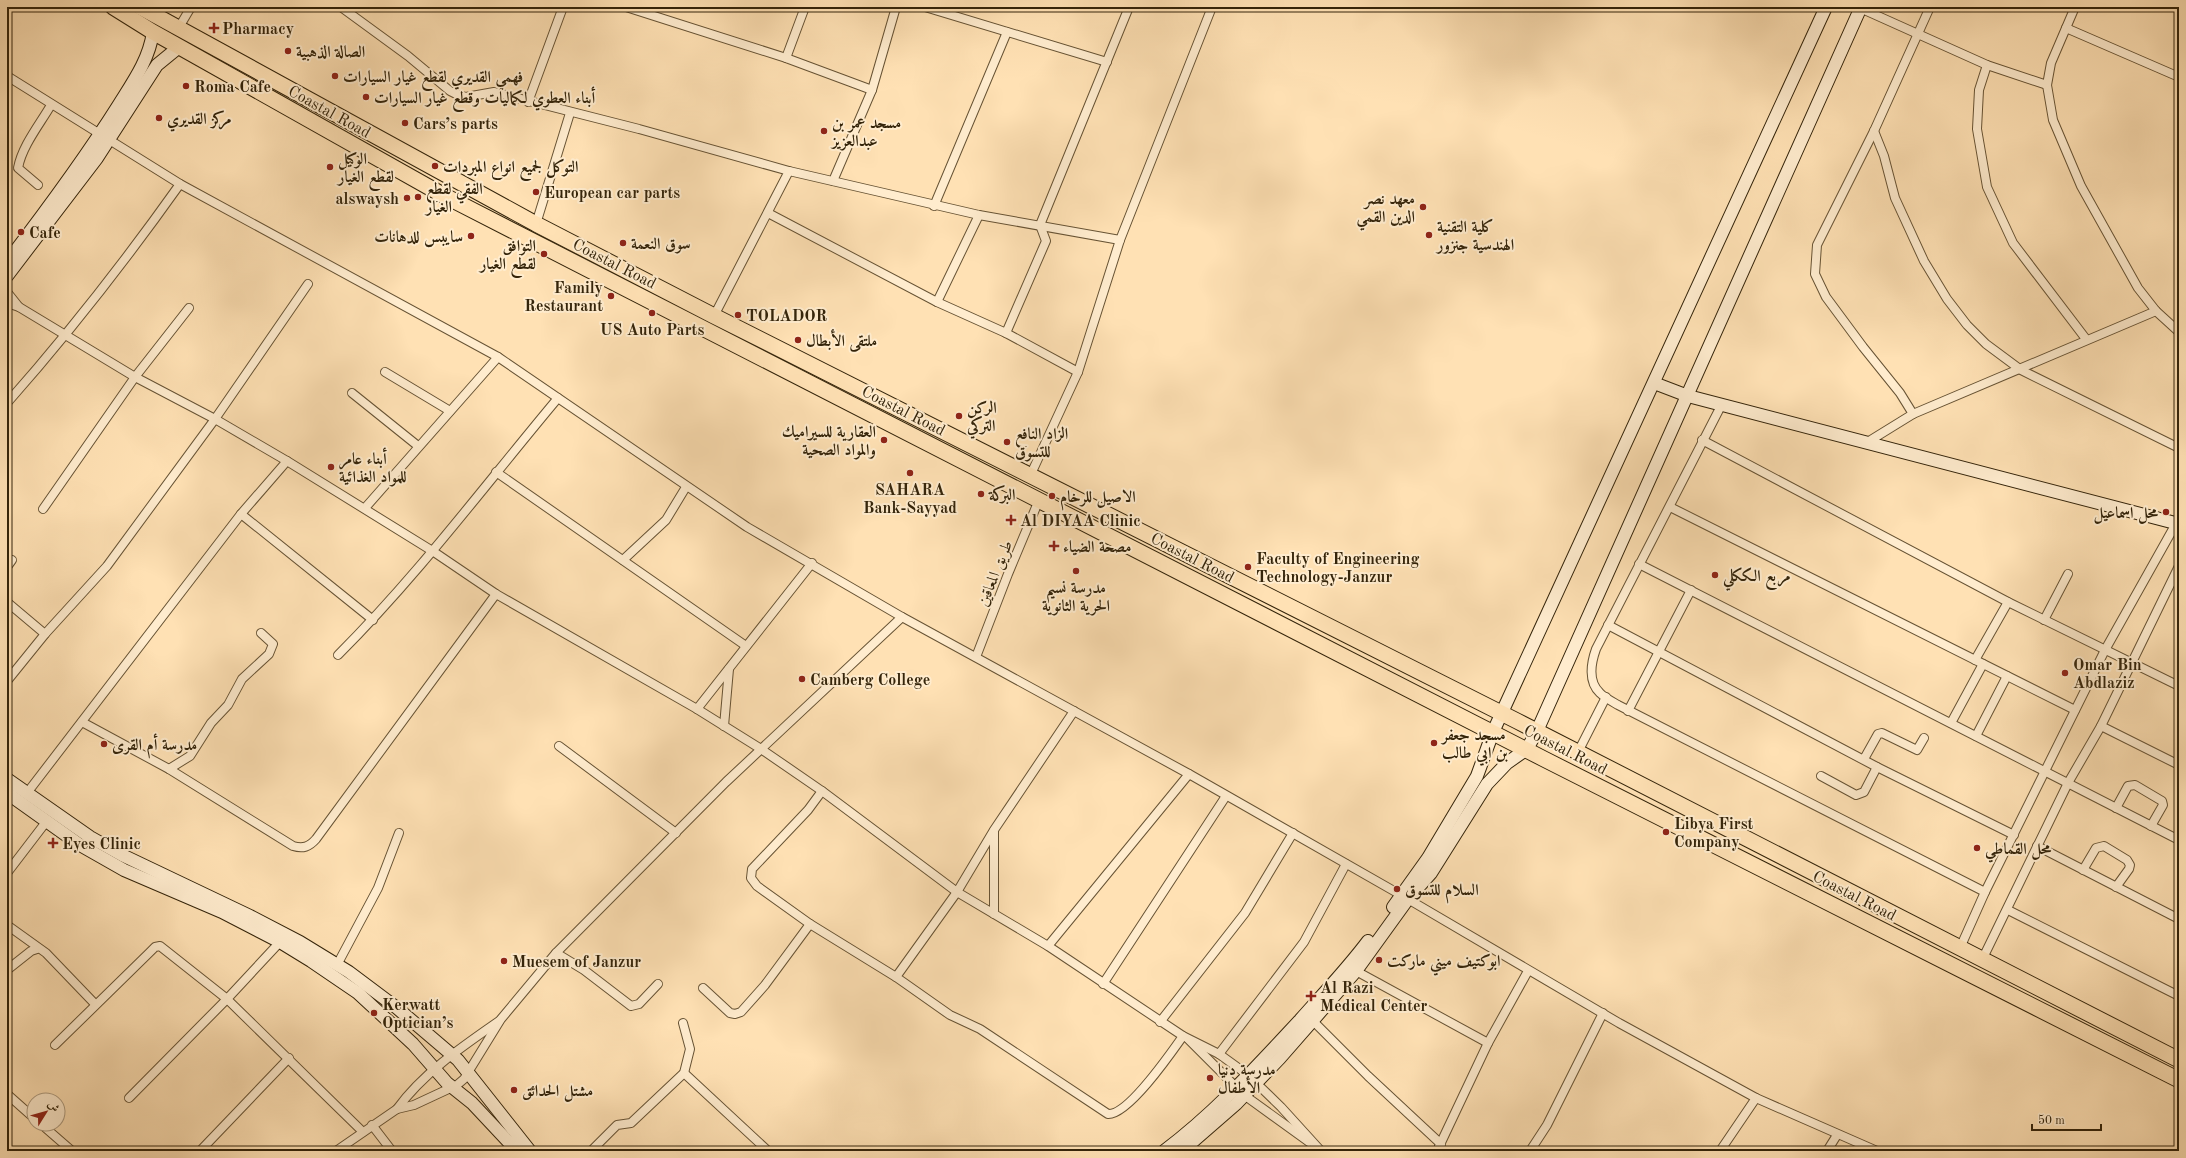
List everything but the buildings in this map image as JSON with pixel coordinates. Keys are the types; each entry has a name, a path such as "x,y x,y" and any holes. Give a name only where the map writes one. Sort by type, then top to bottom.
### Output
{"highway":[{"name":"Coastal Road","path":"113,7 179,47 441,194 1526,749 2179,1080"},
{"name":"Coastal Road","path":"140,7 178,30 536,224 714,316 1031,474 1502,713 2179,1060"}],"street":[{"path":"178,30 191,7"},
{"path":"341,7 408,56 458,96 466,97 494,92 570,113 639,129 789,172 833,181 934,206 1120,240"},
{"path":"528,102 562,7"},
{"path":"626,7 786,58 872,90"},
{"path":"786,58 805,7"},
{"path":"833,181 872,90 896,7"},
{"path":"925,7 1107,62"},
{"path":"1006,333 1046,241 1040,225 1129,7"},
{"path":"1031,474 1078,372 1120,240 1212,7"},
{"path":"1182,1151 1252,1079 1313,1021 1356,971 1405,897 1477,776 1493,732 1826,7"},
{"path":"1913,414 1900,393 1862,347 1826,297 1816,274 1817,245 1874,131 1930,7"},
{"path":"2075,7 2051,62 2047,85 2053,120 2081,186 2138,288 2156,311 2179,332"},
{"path":"1252,1079 1405,897 1431,873 1487,784 1507,763 1526,749 1536,731 1688,396 1861,8 1918,32 1987,65 2047,85"},
{"path":"2066,28 2179,77"},
{"path":"7,276 105,137 151,62 153,32"},
{"path":"934,206 1008,32"},
{"path":"151,62 179,47"},
{"path":"1987,65 1979,90 1977,129 1986,187 2013,243 2086,339"},
{"path":"7,76 51,105 180,184 498,357 686,487 747,527 812,563 902,617 1189,774 1405,897 1603,1014 1756,1098 1837,1135 1877,1151"},
{"path":"38,185 18,168 19,163 51,105"},
{"path":"536,224 570,113"},
{"path":"1874,131 1884,156 1895,198 1924,261 1947,299 1967,325 1986,344 2021,370 2179,448"},
{"path":"7,262 105,137"},
{"path":"714,316 789,172"},
{"path":"7,403 66,336 147,231 180,184"},
{"path":"768,213 937,302 1006,333 1078,372"},
{"path":"937,302 979,215"},
{"path":"7,681 45,634 107,566 215,419 308,284"},
{"path":"7,292 19,307"},
{"path":"7,303 19,307 135,377 215,419 287,461 365,508 496,594 697,709 761,749 822,791 957,892 1048,946 1160,1022 1185,1037 1219,1054 1252,1079 1299,1126 1318,1148"},
{"path":"43,509 135,377 189,308"},
{"path":"1866,443 1913,414 2021,370 2086,339 2156,311"},
{"path":"365,508 418,446 498,357"},
{"path":"385,372 450,411"},
{"path":"1654,383 1688,396 2178,522 2105,650 1985,892 1960,948"},
{"path":"352,393 418,446"},
{"path":"338,654 373,620 434,552 496,472 558,398"},
{"path":"1722,404 1702,440 1670,507 1596,649 1592,661 1591,675 1599,693 1628,711 1985,892"},
{"path":"1702,440 2008,602 2179,686"},
{"path":"27,793 241,514 287,461"},
{"path":"496,472 746,646"},
{"path":"623,560 666,520 686,487"},
{"name":"طريق المعاقين","path":"976,657 1008,574 1039,500"},
{"path":"1670,507 2075,710"},
{"path":"241,514 373,620"},
{"path":"697,709 812,563"},
{"path":"1639,564 2179,840"},
{"path":"1982,960 2008,910 2068,783 2101,726 2179,566"},
{"path":"2044,620 2068,574"},
{"path":"1628,711 1691,590"},
{"path":"82,722 169,769 294,846 301,848 308,846 316,839 496,594"},
{"path":"7,602 45,634"},
{"path":"1975,660 2008,602"},
{"path":"336,1151 372,1125 398,1109 414,1105 461,1082 469,1073 500,1020 556,953 761,749 902,617"},
{"path":"1608,625 1877,766 2014,835"},
{"path":"169,769 190,756 211,723 228,705 242,679 269,654 273,644 261,633"},
{"path":"1951,723 1983,664"},
{"path":"724,726 730,668"},
{"path":"1976,736 2007,676"},
{"path":"1578,752 1606,697"},
{"path":"896,977 957,892 994,830 1074,711"},
{"path":"2101,726 2179,765"},
{"path":"1864,759 1878,734 1882,733 1917,750 1924,738"},
{"path":"558,746 676,832"},
{"path":"1820,776 1856,795 1860,795 1864,792 1877,766"},
{"path":"1048,946 1189,774"},
{"path":"7,778 90,836 122,855 250,916 300,942 337,965 397,1008 453,1056 469,1073 530,1151"},
{"path":"2116,808 2128,786 2135,785 2162,801 2163,805 2151,826"},
{"path":"822,791 751,873 757,886 810,924 896,977 950,1015 980,1029 1108,1114 1118,1113 1130,1102 1146,1085 1185,1037"},
{"path":"7,793 80,845 124,870 222,912 280,942 358,993 382,1014 452,1087 472,1103 517,1151"},
{"path":"1103,984 1185,861 1219,804 1226,796"},
{"path":"7,873 46,822"},
{"path":"994,830 994,914"},
{"path":"337,965 378,888 399,833"},
{"path":"1160,1022 1245,913 1293,833"},
{"path":"2037,846 2179,919"},
{"path":"2083,870 2096,848 2104,846 2127,860 2130,864 2129,869 2116,887"},
{"path":"1219,1054 1304,942 1346,864"},
{"path":"2008,910 2179,996"},
{"path":"703,988 730,1013 735,1014 741,1012 765,985 810,924"},
{"path":"7,925 37,949 46,953 96,1004"},
{"path":"129,1098 227,999 280,942"},
{"path":"55,1045 157,946 165,948 227,999 363,1132"},
{"path":"7,970 31,951 37,949"},
{"path":"556,953 584,970 630,1006 639,1004 658,984"},
{"path":"1313,1021 1439,1148 1488,1043 1528,970"},
{"path":"1356,971 1488,1043"},
{"path":"1530,1151 1547,1125 1603,1014"},
{"path":"398,1109 408,1094 435,1069 500,1020"},
{"path":"591,1151 617,1125 631,1123 684,1073 690,1049 683,1023"},
{"path":"1185,1037 1240,1091 1295,1134 1318,1148"},
{"path":"200,1151 289,1058"},
{"path":"684,1073 768,1151"},
{"path":"1164,1151 1240,1091"},
{"path":"7,1094 26,1111"},
{"path":"1720,1151 1756,1098"},
{"path":"372,1125 392,1151"},
{"path":"49,1132 72,1151"},
{"path":"1827,1151 1837,1135"}],"place":[{"name":"Pharmacy","path":"214,28"},
{"name":"الصالة الذهبية","path":"288,51"},
{"name":"فهمي القديري لقطع غيار السيارات","path":"335,76"},
{"name":"Roma Cafe","path":"186,86"},
{"name":"أبناء العطوي لكماليات وقطع غيار السيارات","path":"366,97"},
{"name":"مركز القديري","path":"159,118"},
{"name":"Cars’s parts","path":"405,123"},
{"name":"مسجد عمر بن عبدالعزيز","path":"824,131"},
{"name":"التوكل لجميع انواع المبردات","path":"435,166"},
{"name":"الوكيل لقطع الغيار","path":"330,167"},
{"name":"European car parts","path":"536,192"},
{"name":"الفقي لقطع الغيار","path":"418,197"},
{"name":"alswaysh","path":"407,198"},
{"name":"معهد نصر الدين القمي","path":"1423,207"},
{"name":"Cafe","path":"21,232"},
{"name":"كلية التقنية الهندسية جنزور","path":"1429,235"},
{"name":"سايبس للدهانات","path":"471,236"},
{"name":"سوق النعمة","path":"623,243"},
{"name":"التوافق لقطع الغيار","path":"544,254"},
{"name":"Family Restaurant","path":"611,296"},
{"name":"US Auto Parts","path":"652,313"},
{"name":"TOLADOR","path":"738,315"},
{"name":"ملتقى الأبطال","path":"798,340"},
{"name":"الركن التركي","path":"959,416"},
{"name":"العقارية للسيراميك والمواد الصحية","path":"884,440"},
{"name":"الزاد النافع للتسوق","path":"1007,442"},
{"name":"أبناء عامر للمواد الغذائية","path":"331,467"},
{"name":"SAHARA Bank-Sayyad","path":"910,473"},
{"name":"البركة","path":"981,494"},
{"name":"الاصيل للرخام","path":"1052,496"},
{"name":"محل اسماعيل","path":"2166,512"},
{"name":"Al DIYAA Clinic","path":"1011,520"},
{"name":"مصحة الضياء","path":"1054,546"},
{"name":"Faculty of Engineering Technology-Janzur","path":"1248,567"},
{"name":"مدرسة نسيم الحرية الثانوية","path":"1076,571"},
{"name":"مربع الككلي","path":"1715,575"},
{"name":"Omar Bin Abdlaziz","path":"2065,673"},
{"name":"Camberg College","path":"802,679"},
{"name":"مسجد جعفر بن ابي طالب","path":"1434,743"},
{"name":"مدرسة أم القرى","path":"104,744"},
{"name":"Libya First Company","path":"1666,832"},
{"name":"Eyes Clinic","path":"53,843"},
{"name":"محل القماطي","path":"1977,848"},
{"name":"السلام للتسوق","path":"1397,889"},
{"name":"ابوكتيف ميني ماركت","path":"1379,960"},
{"name":"Muesem of Janzur","path":"504,961"},
{"name":"Al Razi Medical Center","path":"1311,996"},
{"name":"Kerwatt Optician’s","path":"374,1013"},
{"name":"مدرسة دنيا الأطفال","path":"1210,1078"},
{"name":"مشتل الحدائق","path":"514,1090"}]}
